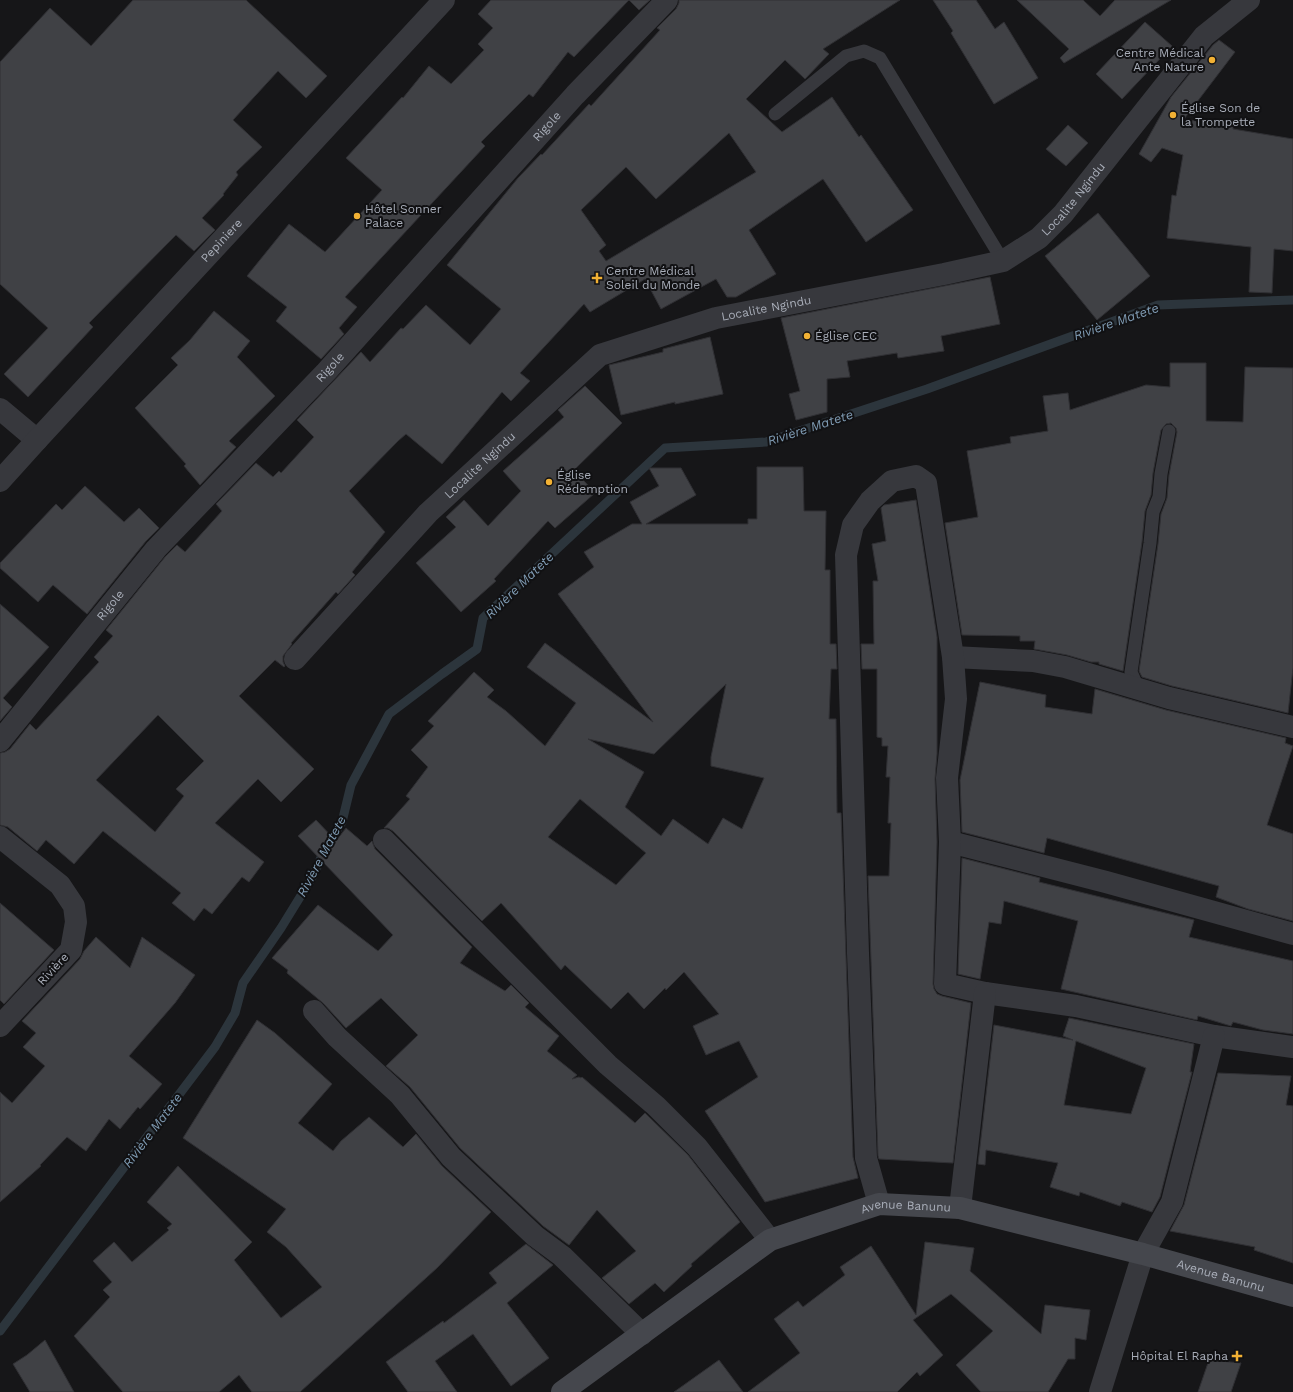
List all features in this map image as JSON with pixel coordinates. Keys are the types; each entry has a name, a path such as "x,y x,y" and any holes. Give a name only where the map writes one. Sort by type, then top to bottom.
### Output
{"street":[{"name":"Pepiniere","path":"0,481 444,0"},
{"name":"Rigole","path":"0,741 156,549 326,372 575,95 667,0"},
{"name":"Localite Ngindu","path":"295,659 428,513 600,355 716,318 944,274 1003,261 1039,238 1063,214 1204,36 1250,0"},
{"path":"0,409 37,440"},
{"path":"879,1204 866,1158 858,953 846,555 853,525 870,501 892,481 916,476 926,484 953,657 956,699 947,778 950,842 945,984 985,993 1076,1006 1214,1036 1293,1047"},
{"path":"953,657 1033,661 1066,667 1169,698 1293,727"},
{"name":"Rivière","path":"0,837 60,885 74,906 76,922 71,950 0,1026"},
{"path":"384,840 608,1065 656,1106 697,1147 770,1240"},
{"path":"950,842 1106,882 1293,934"},
{"path":"960,1208 985,993"},
{"path":"314,1010 337,1037 400,1095 451,1157 535,1236 562,1256 642,1334"},
{"path":"1100,1392 1143,1254 1172,1202 1214,1036"},
{"name":"Avenue Banunu","path":"562,1392 770,1240 879,1204 960,1208 1143,1254 1293,1296"}],"lane":[{"path":"775,114 846,56 864,51 880,58 1003,261"},
{"path":"1139,690 1131,672 1150,543 1153,512 1158,497 1169,431"}],"building":[{"path":"133,0 246,0 327,76 306,98 278,71 233,120 262,147 236,172 238,175 223,194 224,195 202,218 215,230 194,251 176,235 89,323 93,327 28,397 4,374 48,328 0,284 0,62 50,8 91,46"},
{"path":"491,0 629,0 574,57 568,52 533,97 529,94 481,142 485,146 345,297 357,307 339,328 344,334 321,359 276,321 287,307 247,276 289,224 325,252 382,190 346,158 402,97 403,98 429,66 451,84 484,50 478,44 493,28 478,14"},
{"path":"629,0 650,0 639,10"},
{"path":"679,0 900,0 823,49 829,54 805,79 785,60 746,99 782,132 832,97 859,137 861,135 913,210 866,242 823,179 749,230 776,274 736,297 727,297 716,279 661,309 645,279 590,312 584,304 520,373 530,381 511,401 502,392 442,464 406,434 398,441 349,491 385,532 352,572 355,575 338,594 336,592 291,643 292,644 283,656 285,666 284,667 275,660 239,696 314,769 281,802 258,779 215,823 264,862 249,882 242,877 212,914 204,908 194,921 172,903 181,893 103,831 74,864 46,840 37,851 8,827 0,825 0,753 10,749 30,724 36,730 99,662 94,657 113,636 106,630 165,557 177,545 185,552 222,511 216,504 256,463 273,477 279,471 281,473 314,437 297,420 361,352 370,362 401,328 403,329 426,305 470,345 501,309 447,265 518,178 541,154 542,155 589,104 591,106 660,30 657,28 676,9","holes":["729,133 756,172 606,261 599,251 606,245 581,210 626,167 656,199","158,715 204,761 176,789 184,796 155,832 96,780"]},
{"path":"933,0 976,0 995,29 1004,22 1038,78 994,104 951,33 953,31"},
{"path":"1017,0 1083,0 1100,16 1115,0 1171,0 1064,63 1060,58 1069,49"},
{"path":"1145,22 1172,46 1122,99 1096,74"},
{"path":"1219,40 1235,52 1184,119 1293,139 1293,251 1274,249 1272,293 1249,292 1251,247 1167,238 1172,195 1176,196 1183,155 1162,148 1151,162 1139,154 1171,97 1213,45"},
{"path":"1068,125 1088,143 1066,166 1046,149"},
{"path":"1098,213 1150,276 1097,320 1045,256"},
{"path":"990,277 1000,324 941,336 944,351 898,358 897,353 847,361 850,377 827,379 827,412 796,420 789,394 800,391 781,318"},
{"path":"214,311 250,341 237,357 275,396 229,441 236,447 200,485 184,466 186,464 135,408 178,365 171,358 190,340"},
{"path":"710,337 723,394 675,404 675,402 621,415 609,365 663,352 663,349"},
{"path":"1170,363 1206,363 1206,421 1243,422 1245,367 1293,368 1293,668 1288,713 1172,686 1142,677 1139,671 1161,514 1167,498 1169,475 1177,432 1176,428 1171,423 1166,424 1161,430 1153,473 1151,495 1145,511 1142,542 1123,671 1099,664 1099,662 1091,662 1067,655 1034,649 1035,641 1020,641 1020,636 962,635 945,523 978,517 967,451 1011,443 1010,437 1048,431 1043,396 1068,393 1070,410 1146,385 1170,387"},
{"path":"585,386 622,423 574,470 595,493 555,528 548,521 494,579 496,581 461,612 416,563 456,527 446,517 464,500 488,526 521,491 503,471 564,417 558,410"},
{"path":"757,467 803,467 804,511 826,511 825,570 830,570 830,644 836,644 837,669 831,669 829,719 836,719 837,813 841,813 853,1157 858,1178 765,1202 705,1111 758,1077 739,1041 706,1055 693,1026 719,1014 684,972 644,1009 628,992 611,1009 565,965 561,970 501,903 482,921 393,831 388,828 384,828 410,799 406,796 428,767 411,750 434,726 428,721 474,672 494,690 487,697 506,711 545,746 576,703 527,667 545,643 653,722 558,594 594,567 584,552 632,524 642,524 630,502 659,486 649,468 681,468 696,495 646,524 748,524 748,519 757,519","holes":["726,684 711,757 711,766 764,778 742,829 723,818 708,844 673,819 661,836 625,807 644,772 588,739 654,754","580,799 646,853 616,885 548,837"]},
{"path":"85,486 124,522 139,508 159,528 146,541 87,614 53,585 38,602 0,568 0,563 56,504 62,510"},
{"path":"916,500 937,637 937,754 935,779 937,842 933,984 937,994 971,1003 953,1163 879,1159 878,1156 868,876 889,876 891,823 888,823 890,777 886,777 888,746 882,746 882,738 877,737 877,669 862,669 861,644 874,644 873,581 878,581 872,544 886,541 881,508 884,505"},
{"path":"0,604 49,647 3,698 12,707 0,721"},
{"path":"980,682 1046,695 1045,707 1092,714 1095,689 1166,710 1286,738 1285,743 1293,746 1267,825 1293,834 1293,921 1248,909 1216,897 1219,886 1047,838 1044,853 962,832 960,780"},
{"path":"316,820 336,841 346,828 367,846 372,841 375,849 472,947 460,963 505,991 511,985 529,1003 525,1007 559,1036 547,1051 577,1075 572,1079 582,1077 635,1123 645,1113 688,1155 740,1222 691,1264 692,1266 664,1292 655,1283 629,1304 602,1278 636,1251 597,1210 569,1245 543,1226 460,1148 410,1087 386,1066 418,1035 381,998 346,1028 323,1003 287,973 288,970 272,958 318,905 378,951 393,935 298,836"},
{"path":"962,858 1040,878 1039,882 1194,920 1189,937 1293,961 1293,1034 1263,1030 1233,1022 1231,1026 1198,1016 1197,1020 1061,989 1078,921 1004,901 1001,924 989,922 980,979 958,974"},
{"path":"0,903 54,950 4,1004 0,1000"},
{"path":"96,937 130,968 142,937 195,975 175,1003 129,1056 162,1084 140,1109 138,1107 120,1129 109,1119 86,1151 67,1137 40,1165 41,1166 0,1202 0,1092 12,1103 45,1066 23,1047 36,1033 22,1021 80,959 84,951"},
{"path":"1069,1018 1194,1044 1190,1072 1192,1072 1160,1197 1152,1212 1122,1202 1120,1206 1080,1192 1079,1196 1050,1187 1058,1163 986,1150 985,1165 978,1164 994,1025 1073,1040 1063,1036","holes":["1076,1041 1146,1068 1131,1114 1064,1105"]},
{"path":"257,1020 275,1033 332,1084 298,1123 333,1151 341,1141 369,1117 403,1147 416,1134 442,1166 491,1212 437,1268 300,1392 252,1392 239,1375 219,1392 123,1392 74,1336 110,1297 103,1290 112,1282 93,1261 114,1242 132,1262 169,1230 167,1228 172,1224 147,1202 178,1166 252,1242 234,1260 281,1318 322,1287 286,1247 267,1232 286,1209 183,1138"},
{"path":"1218,1073 1291,1076 1286,1105 1293,1106 1293,1263 1254,1250 1255,1247 1170,1231 1184,1205"},
{"path":"925,1242 974,1248 970,1271 1041,1334 1045,1305 1090,1310 1086,1340 1075,1338 1075,1359 1068,1359 1048,1392 981,1392 956,1365 993,1331 951,1294 913,1320 943,1355 920,1376 917,1372 897,1392 748,1392 800,1353 774,1319 798,1301 803,1307 845,1275 840,1267 871,1246 916,1315"},
{"path":"526,1244 553,1265 507,1303 549,1358 511,1386 473,1334 435,1361 457,1392 408,1392 386,1362 443,1321 444,1323 497,1283 489,1273"},
{"path":"45,1340 74,1392 30,1392 13,1364"},
{"path":"719,1360 743,1392 674,1392"},
{"path":"1209,1360 1241,1363 1231,1392 1198,1392"}],"waterway":[{"name":"Rivière Matete","path":"0,1331 215,1047 235,1013 243,983 281,928 313,876 323,853 342,822 351,785 389,714 477,649 483,618 665,448 766,442 927,389 1158,305 1293,300"}],"place":[{"name":"Centre Médical Ante Nature","path":"1212,60"},
{"name":"Église Son de la Trompette","path":"1173,115"},
{"name":"Hôtel Sonner Palace","path":"357,216"},
{"name":"Centre Médical Soleil du Monde","path":"597,278"},
{"name":"Église CEC","path":"807,336"},
{"name":"Église Rédemption","path":"549,482"},
{"name":"Hôpital El Rapha","path":"1237,1356"}]}
